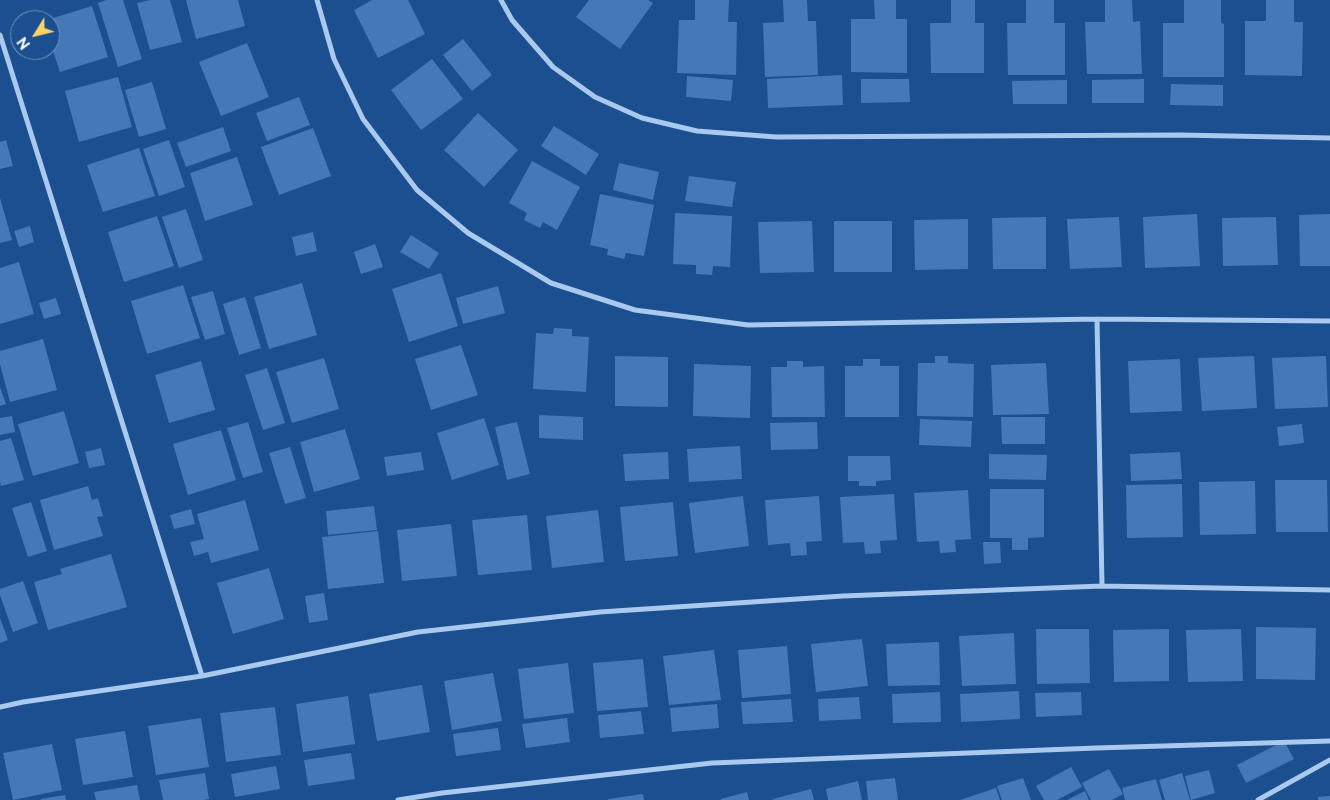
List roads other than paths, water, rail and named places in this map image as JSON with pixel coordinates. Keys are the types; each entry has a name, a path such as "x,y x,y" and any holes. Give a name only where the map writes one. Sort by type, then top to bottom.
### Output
{"street":[{"path":"317,0 334,59 363,119 416,190 468,233 551,283 635,310 748,325 1096,319 1330,321"},
{"path":"501,0 512,20 553,67 595,97 642,118 697,131 776,137 1180,135 1330,138"},
{"path":"0,34 202,676"},
{"path":"1096,319 1102,586"},
{"path":"0,707 202,676 418,632 600,612 843,596 1102,586 1330,590"},
{"path":"398,800 452,792 712,764 1330,741"},
{"path":"1258,800 1330,760"}]}
